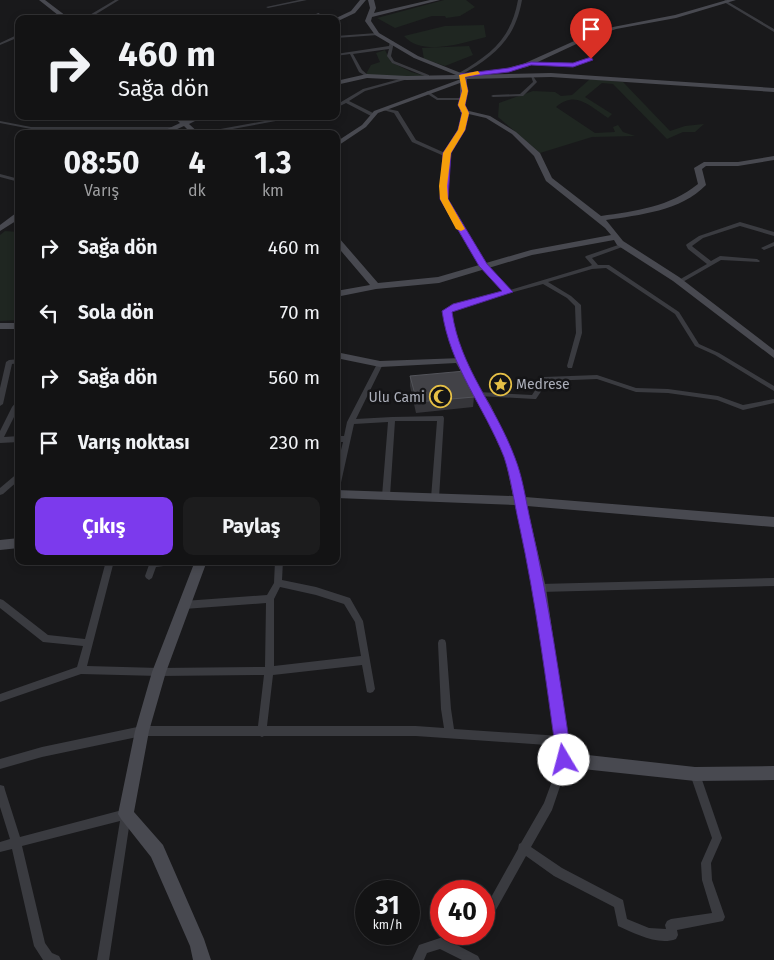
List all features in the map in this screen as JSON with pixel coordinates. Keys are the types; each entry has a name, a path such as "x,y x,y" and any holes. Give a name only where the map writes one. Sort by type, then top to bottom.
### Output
{"street":[{"path":"42,0 62,15"},
{"path":"92,15 117,0"},
{"path":"268,7 305,0"},
{"path":"340,18 353,12 363,0"},
{"path":"370,0 373,8 368,21 377,34 392,45 431,64 462,76 509,70 531,64 583,39 615,28 676,16 725,1 734,3 774,31"},
{"path":"369,16 437,0"},
{"path":"340,142 364,126 373,115 462,76 495,51 516,22 520,0"},
{"path":"716,3 734,3"},
{"path":"340,37 377,34"},
{"path":"0,44 15,37"},
{"path":"340,54 392,45"},
{"path":"392,45 389,56 393,62 428,76"},
{"path":"351,53 360,71 367,76"},
{"path":"531,64 573,65 591,59"},
{"path":"340,82 367,76 407,78 428,76 591,77 774,90"},
{"path":"462,76 462,111 465,113 462,130 447,155 444,199 484,266 508,292"},
{"path":"493,96 521,95 535,82 532,76"},
{"path":"340,105 364,90 407,78"},
{"path":"428,92 437,99 463,99"},
{"path":"347,102 373,115"},
{"path":"385,109 396,112 414,141 447,155"},
{"path":"465,113 488,116 514,133 537,155 549,179 599,220 623,245 679,282 774,355"},
{"path":"180,120 192,130"},
{"path":"169,130 192,120"},
{"path":"219,130 275,120"},
{"path":"0,122 31,128 174,128"},
{"path":"599,220 659,208 686,196 702,184 698,168 704,164 738,164 774,158"},
{"path":"0,181 3,176 15,180"},
{"path":"0,229 15,218"},
{"path":"711,264 690,248 689,245 701,237 740,224 774,234"},
{"path":"340,293 376,286 439,280 531,253 615,237"},
{"path":"764,248 774,244"},
{"path":"340,245 376,286"},
{"path":"592,267 595,265 588,257 623,245"},
{"path":"679,282 720,258 757,260"},
{"path":"495,900 548,806 564,760 540,588 510,458 460,360 447,311 456,306 592,267 607,266 676,313 697,345 724,358 774,389"},
{"path":"544,282 569,297 578,305 579,333 570,366"},
{"path":"0,326 15,326"},
{"path":"340,356 380,364 460,360"},
{"path":"0,404 4,370 9,362 15,361"},
{"path":"340,468 351,422 380,364"},
{"path":"478,394 534,397 546,380 597,377 636,390 668,391 718,398 743,408 774,400"},
{"path":"15,410 0,439 15,439"},
{"path":"0,418 10,418"},
{"path":"351,422 441,418 435,498"},
{"path":"386,496 392,419"},
{"path":"340,439 346,439"},
{"path":"0,492 15,479"},
{"path":"340,494 520,501 774,522"},
{"path":"0,545 15,543"},
{"path":"81,670 109,565"},
{"path":"149,576 153,565"},
{"path":"103,960 126,814 142,731 160,672 199,565"},
{"path":"262,732 269,671 270,599 278,583 279,565"},
{"path":"540,588 774,582"},
{"path":"278,583 316,591 348,601 359,620 370,689"},
{"path":"184,605 270,599"},
{"path":"0,603 46,639 88,643"},
{"path":"442,642 446,709 450,734"},
{"path":"0,698 81,670 160,672 269,671 366,660"},
{"path":"0,764 42,752 142,731 416,731 562,741"},
{"path":"564,760 695,774 774,773"},
{"path":"524,848 558,872 618,904 622,922 649,934 672,935 671,925 719,918 707,880 706,863 717,838 695,774"},
{"path":"0,790 16,842 40,946 48,958 55,960"},
{"path":"0,847 126,814"},
{"path":"126,814 157,851 198,945 202,960"},
{"path":"418,960 423,949 438,945"},
{"path":"444,945 474,960"}],"shaded area":[{"path":"444,0 466,0 475,7 460,16 446,18 445,16 432,16 395,28 377,18"},
{"path":"484,25 486,37 443,47 421,46 404,36 445,26"},
{"path":"469,46 473,55 445,66 424,59 422,48"},
{"path":"385,50 391,62 411,72 426,76 407,78 367,76 366,74 371,65 380,62 376,53"},
{"path":"590,79 623,82 670,131 685,126 704,124 695,132 683,132 667,139 613,84 602,83 585,97 612,114 608,118 588,105 576,100 563,102 556,107 595,133 615,132 613,127 618,125 623,132 635,136 592,137 540,153 498,117 499,103 533,91 555,92 561,96 572,95"},
{"path":"5,231 15,232 15,320 0,321 0,235"}],"building":[{"path":"465,371 474,397 417,402 410,376"}],"slow traffic":[{"path":"461,229 444,199 443,186 447,153 462,130 465,113 462,111 461,105 465,91 464,76 462,75 478,73"}],"place":[{"name":"Medrese","path":"500,384"},
{"name":"Ulu Cami","path":"441,397"}],"route":[{"path":"564,760 540,588 510,458 486,406 460,360 447,311 456,306 508,292 484,266 473,249 444,199 443,186 447,153 462,130 465,113 462,111 461,105 465,91 464,76 462,75 509,70 531,64 546,66 573,65 591,59"}]}
